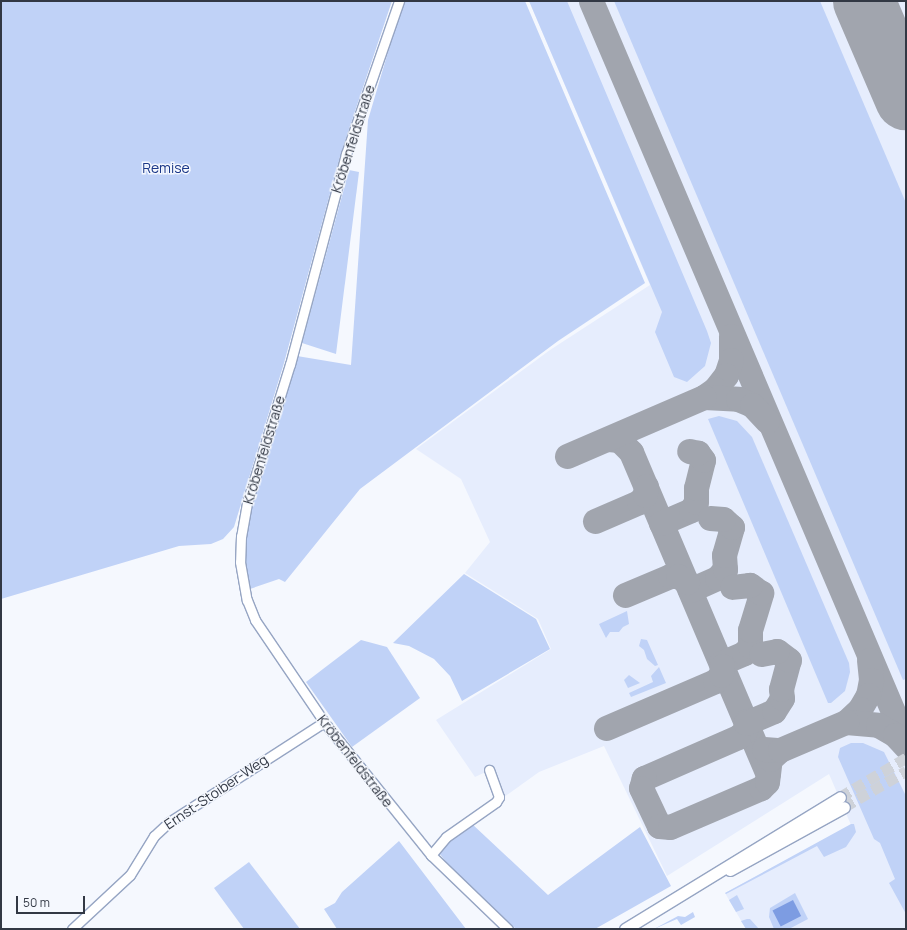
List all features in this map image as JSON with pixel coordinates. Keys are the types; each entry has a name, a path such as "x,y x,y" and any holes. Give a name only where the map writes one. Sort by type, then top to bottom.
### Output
{"main road":[{"path":"625,929 697,886 754,847 842,802"}],"street":[{"name":"Kröbenfeldstraße","path":"399,1 346,154 290,364 247,503 241,536 242,578 255,620 324,722 431,855 508,929"},
{"name":"Ernst-Stoiber-Weg","path":"72,929 130,875 154,836 169,822 324,722"},
{"path":"431,855 446,837 496,802 499,797 489,770"}],"shaded area":[{"path":"529,1 906,1 906,929 746,929 725,893 851,825 829,774 667,876 604,746 539,772 504,797 494,768 475,777 436,720 551,649 538,619 465,573 490,542 461,479 416,449 550,350 650,285"}],"green space":[{"name":"Remise","path":"1,1 392,1 341,153 284,363 234,527 223,539 211,544 179,546 1,599"},
{"path":"403,1 525,1 645,283 558,341 360,489 285,582 279,579 250,589 244,553 246,527 253,495 297,356 351,365 368,120"},
{"path":"529,1 567,1 707,331 711,343 705,366 687,382 674,377 655,332 662,312"},
{"path":"614,1 820,1 906,203 906,679 903,680"},
{"path":"349,170 359,172 336,354 302,343"},
{"path":"719,416 737,421 752,437 849,663 850,672 845,691 831,703 828,703 708,419"},
{"path":"464,574 536,619 550,649 462,701 450,676 434,659 409,646 393,643"},
{"path":"627,611 629,624 623,627 619,632 610,632 606,638 599,624"},
{"path":"641,639 647,640 658,665 655,666 647,659 644,650 639,646"},
{"path":"361,640 387,647 420,698 352,747 306,682"},
{"path":"659,667 666,683 631,697 629,693 653,682 651,676"},
{"path":"629,675 640,683 628,688 624,680"},
{"path":"851,743 863,743 884,752 906,796 906,914 889,883 895,879 880,843 874,839 838,757 840,748"},
{"path":"471,823 548,895 640,827 671,886 595,929 516,929 451,868 439,853 443,846"},
{"path":"851,824 854,824 856,832 846,847 824,857 817,846 726,894 725,893"},
{"path":"399,841 466,929 337,929 324,909 335,903 342,892"},
{"path":"249,862 300,929 244,929 214,888"},
{"path":"795,893 808,919 789,929 774,929 769,917 770,908"},
{"path":"737,895 744,909 736,912 729,900"},
{"path":"693,912 695,917 681,925 677,919 654,929 678,916 685,917"},
{"path":"750,919 759,929 746,929 741,921"}],"water":[{"path":"793,900 801,916 781,926 773,910"}],"taxiway":[{"path":"591,1 906,742"},
{"path":"731,336 731,360 726,375 715,389 704,397 738,399 752,405 767,421"},
{"path":"567,456 704,397"},
{"path":"608,439 619,440 631,452 768,774"},
{"path":"661,523 691,510 696,502 696,488 703,460 698,453 689,451"},
{"path":"595,521 639,502 645,495 646,486"},
{"path":"690,590 717,578 725,569 724,555 732,527 723,519 710,518"},
{"path":"625,595 670,576 678,576 687,582"},
{"path":"721,663 744,653 750,646 750,630 761,593 750,585 732,587"},
{"path":"746,723 774,711 782,698 781,689 789,660 777,651 761,654"},
{"path":"869,660 871,680 868,695 860,709 846,722 878,725 895,735 906,747"},
{"path":"606,728 715,681 721,675 722,666"},
{"path":"746,721 745,731 738,737 644,778 641,788 659,826 670,827 761,788 767,782 770,759 780,750"},
{"path":"764,749 780,750 846,722"}],"runway":[{"path":"864,1 906,99"}],"tunnel":[{"path":"840,797 906,758"},
{"path":"844,807 906,771"}]}
